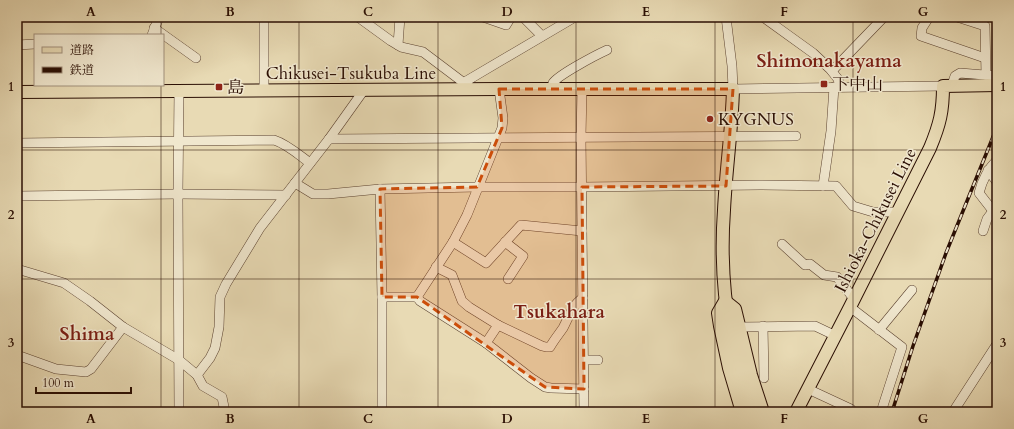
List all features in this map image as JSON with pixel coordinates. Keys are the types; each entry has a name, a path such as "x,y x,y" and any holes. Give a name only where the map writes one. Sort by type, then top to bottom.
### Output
{"main road":[{"path":"947,86 997,85"},
{"name":"Chikusei-Tsukuba Line","path":"17,92 138,88 264,91 364,90 468,86 499,89 733,89"},
{"name":"Ishioka-Chikusei Line","path":"796,412 836,336 930,148 941,118 947,86"},
{"path":"733,89 724,211 723,277 731,337 745,392 752,412"},
{"path":"725,301 735,309 751,375 763,412"},
{"path":"725,301 718,313 729,368 742,412"}],"street":[{"path":"153,31 159,17"},
{"path":"264,17 264,91"},
{"path":"358,17 401,47 423,52 468,86 542,36 575,17"},
{"path":"398,44 400,17"},
{"path":"483,17 506,25 512,17"},
{"path":"523,17 542,36"},
{"path":"726,17 732,66 733,89 947,86 955,76 960,73 997,76"},
{"path":"763,17 813,53 832,71 838,79 823,186"},
{"path":"832,71 884,17"},
{"path":"929,17 922,28 921,36 985,58"},
{"path":"957,17 985,26 986,75"},
{"path":"164,38 196,58"},
{"path":"17,45 34,44"},
{"path":"552,89 554,81 562,75 607,50"},
{"path":"417,297 453,242 466,215 502,128 503,118 499,89"},
{"path":"582,89 581,137 584,412"},
{"path":"179,90 179,412"},
{"path":"197,375 210,358 215,348 219,327 220,297 226,284 260,228 329,139 364,90"},
{"path":"329,139 796,136"},
{"path":"17,143 274,140 278,141 310,163"},
{"path":"983,231 987,219 995,211 978,193 988,170 997,160"},
{"path":"988,170 997,182"},
{"path":"295,183 313,194 380,189 477,187 760,185 836,186 852,206 874,212 897,212"},
{"path":"380,189 382,412"},
{"path":"17,196 178,194 286,195"},
{"path":"453,242 486,263 521,226 582,231"},
{"path":"506,242 523,256 508,279"},
{"path":"782,244 805,265 810,264 824,275 837,277 852,303 879,330 902,347 881,412"},
{"path":"436,267 452,275 462,301 469,307 498,324 546,347 550,347 563,328 578,301 583,298"},
{"path":"17,269 64,283 123,327 178,360 197,375 203,386 222,396 225,412"},
{"path":"879,330 912,290"},
{"path":"382,297 417,297 420,301 486,343 531,378 546,387 584,389"},
{"path":"486,343 498,324"},
{"path":"763,326 764,378"},
{"path":"739,327 815,326 836,336"},
{"path":"17,355 56,370 86,372 91,369 123,327"},
{"path":"953,412 997,344"},
{"path":"584,360 598,360"},
{"path":"808,389 852,409"}],"highlighted area":[{"path":"499,89 733,89 726,186 582,187 584,389 545,387 417,297 382,297 380,189 477,187 502,128"}],"railway":[{"path":"892,412 913,346 946,253 997,127"}],"place":[{"name":"下中山","path":"824,84"},
{"name":"島","path":"219,87"},
{"name":"KYGNUS","path":"710,119"}],"district":[{"name":"Shimonakayama","path":"829,60"},
{"name":"Tsukahara","path":"559,311"},
{"name":"Shima","path":"87,333"}]}
